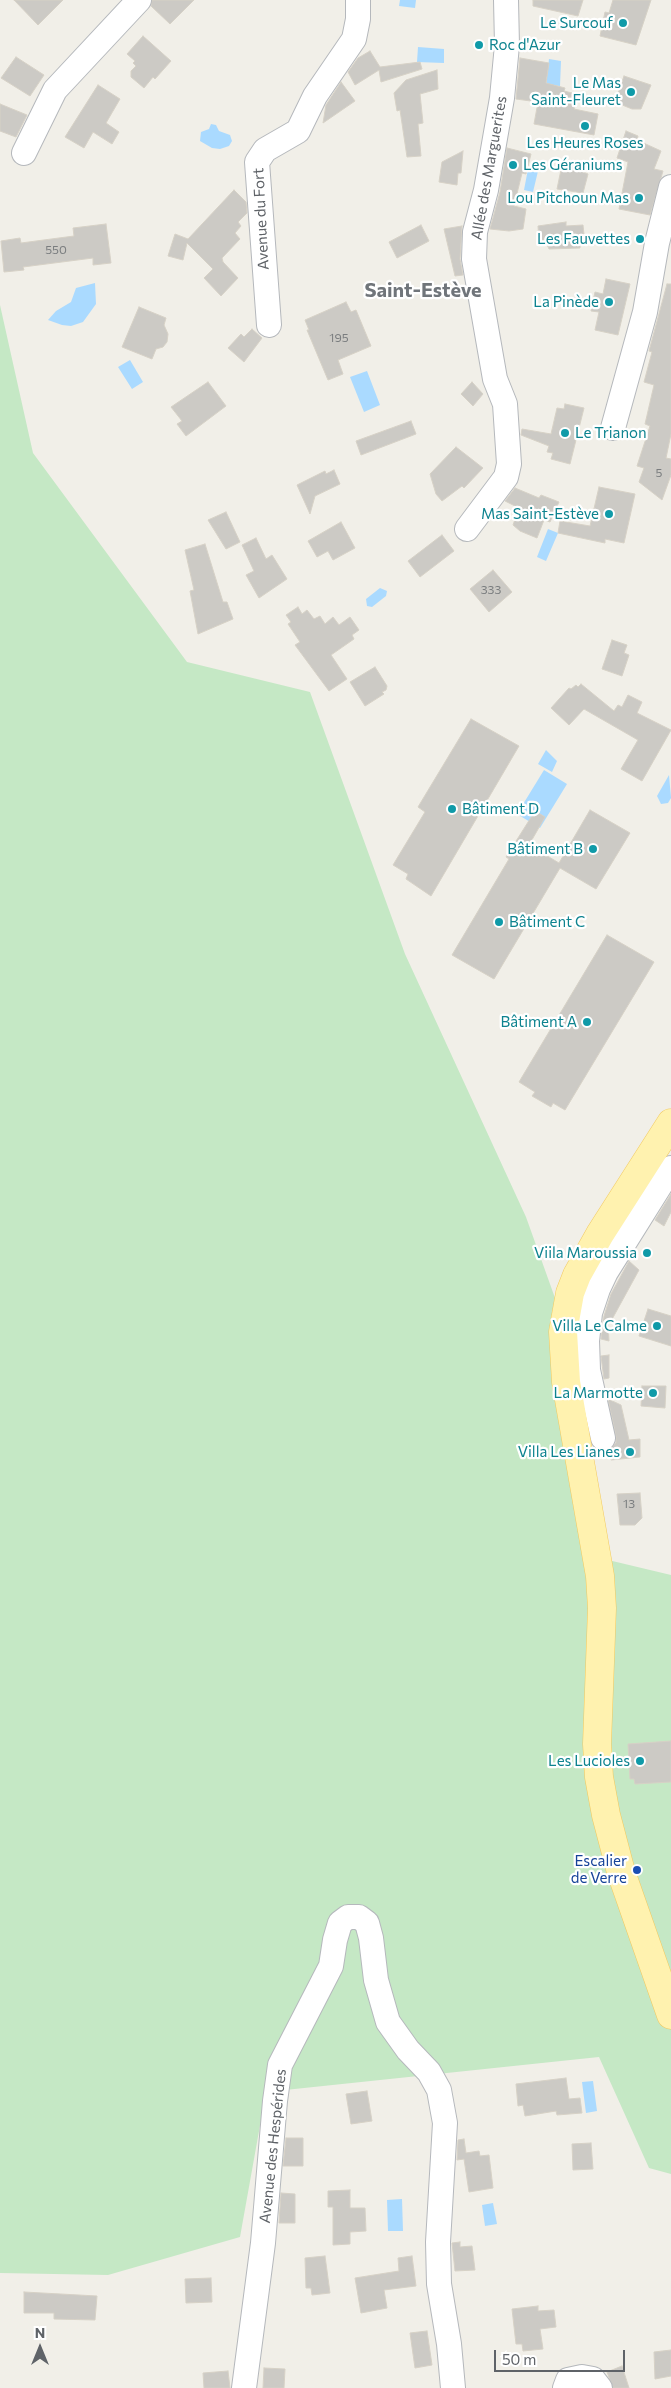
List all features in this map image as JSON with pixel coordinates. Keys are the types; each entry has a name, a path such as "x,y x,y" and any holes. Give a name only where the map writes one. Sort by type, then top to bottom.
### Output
{"main road":[{"path":"671,1123 666,1159 600,1234 577,1275 566,1310 563,1348 566,1382 587,1491 600,1576 602,1608 598,1744 599,1777 606,1815 621,1872 671,2015"}],"street":[{"path":"24,153 55,90 138,0"},
{"name":"Avenue du Fort","path":"270,325 257,162 266,150 298,131 315,96 354,39 358,19 358,0"},
{"name":"Allée des Marguerites","path":"467,529 506,477 509,464 504,404 495,379 474,259 475,232 486,190 502,98 507,46 506,0"},
{"path":"613,428 645,312 657,243 671,187"},
{"path":"603,1438 588,1370 587,1341 590,1313 598,1289 666,1159"},
{"name":"Avenue des Hespérides","path":"244,2388 263,2243 275,2101 280,2065 330,1966 334,1940 340,1923 348,1917 359,1917 367,1924 371,1938 376,1980 388,2022 408,2050 429,2072 439,2090 445,2122 438,2242 439,2284 449,2344 453,2388"},
{"path":"565,2388 568,2380 582,2377 593,2379 600,2388"}],"green space":[{"path":"0,305 33,453 187,662 310,692 405,954 526,1217 555,1298 583,1554 671,1575 671,2174 649,2168 599,2057 266,2092 240,2237 108,2275 0,2273"}],"water":[{"path":"400,0 416,0 415,8 399,6"},
{"path":"418,47 444,49 444,63 417,62"},
{"path":"549,59 561,61 560,86 546,85"},
{"path":"211,124 216,125 219,131 230,135 232,141 229,146 220,149 212,148 200,141 201,132 209,129"},
{"path":"535,165 539,167 533,192 524,190 528,169 533,170"},
{"path":"95,283 96,304 83,322 71,326 48,320 56,311 71,302 76,288"},
{"path":"130,360 143,382 132,389 118,367"},
{"path":"367,371 380,405 364,412 350,377"},
{"path":"548,529 558,533 546,561 537,557"},
{"path":"380,588 387,591 386,596 372,607 367,606 366,599"},
{"path":"546,750 557,761 552,772 538,764"},
{"path":"544,770 567,784 540,828 517,814"},
{"path":"669,775 671,798 668,803 661,804 657,796"},
{"path":"593,2081 597,2111 586,2113 582,2082"},
{"path":"402,2199 403,2231 388,2231 387,2200"},
{"path":"493,2203 497,2224 485,2226 482,2205"}],"building":[{"path":"14,0 63,0 38,25"},
{"path":"152,0 194,0 170,24 151,6"},
{"path":"533,0 583,0 578,16 533,6"},
{"name":"Le Surcouf","path":"613,0 651,0 636,45 600,36 605,12 609,13"},
{"path":"143,36 171,61 144,88 131,77 131,71 136,66 133,63 135,61 127,54"},
{"path":"370,51 380,67 420,62 422,69 381,82 379,70 355,85 348,72 358,58"},
{"path":"16,57 44,75 30,96 1,78"},
{"path":"520,58 549,63 546,83 565,88 564,91 572,93 571,98 578,100 574,109 598,114 594,135 534,124 538,102 516,99"},
{"path":"437,70 438,89 420,94 423,123 418,124 421,156 407,157 400,110 397,111 394,93 406,80"},
{"name":"Le Mas Saint-Fleuret","path":"624,76 651,85 641,109 632,109 615,102"},
{"path":"341,82 355,101 323,123 326,105"},
{"path":"98,85 120,99 106,123 119,132 112,144 93,132 84,148 65,137"},
{"path":"0,104 27,115 16,137 0,131"},
{"path":"626,131 638,136 637,140 661,151 654,169 663,171 650,215 619,209 628,162 617,158"},
{"path":"507,148 531,154 526,174 522,173 514,206 526,209 523,229 509,231 490,229 500,192"},
{"path":"463,151 461,173 458,173 457,185 439,182 442,162"},
{"path":"563,160 576,163 575,169 588,174 583,193 557,189"},
{"path":"234,190 246,202 247,213 238,222 241,226 235,233 240,239 222,258 223,262 238,278 221,296 204,278 213,269 187,243 183,260 168,256 175,234 188,239"},
{"path":"566,222 566,226 583,225 585,244 580,245 580,248 549,249 545,240 539,240 538,226"},
{"path":"106,224 111,263 93,265 93,258 23,267 24,270 4,272 1,241 20,238 21,243 74,236 73,228"},
{"path":"421,225 429,241 397,258 389,242"},
{"path":"462,226 460,259 463,275 455,276 444,229"},
{"name":"La Pinède","path":"606,279 630,284 618,335 595,330 599,312 591,311 595,292 603,294"},
{"path":"667,284 671,284 671,434 666,458 671,459 671,475 662,500 639,482 644,468 637,466 650,426 645,424 654,385 644,382 652,352 649,351"},
{"path":"346,302 351,312 356,310 371,346 338,360 343,374 328,380 307,330 309,330 305,320"},
{"path":"139,307 166,318 164,325 168,334 167,342 163,347 156,349 152,359 122,347"},
{"path":"252,329 262,338 244,362 228,348 241,334 244,337"},
{"path":"208,382 226,406 186,436 177,424 182,421 171,407"},
{"path":"472,382 483,394 473,406 461,394"},
{"name":"Le Trianon","path":"565,404 584,408 570,464 551,459 553,453 547,452 549,446 521,435 522,429 551,434 557,408 564,409"},
{"path":"411,421 416,434 361,455 356,441"},
{"path":"456,447 483,468 464,488 462,486 442,501 436,494 430,474"},
{"path":"334,470 340,484 315,496 310,514 297,485 325,471 326,474"},
{"name":"Mas Saint-Estève","path":"599,487 635,494 624,543 605,539 605,543 558,533 560,521 590,526"},
{"path":"515,488 539,498 541,495 559,502 550,522 544,520 537,538 520,531 513,525 519,508 505,501"},
{"path":"226,512 240,542 226,549 208,520"},
{"path":"341,522 355,548 333,560 328,551 317,557 308,541"},
{"path":"442,535 454,551 420,577 408,561"},
{"path":"256,538 266,559 272,555 287,579 259,598 246,575 254,571 242,545"},
{"path":"205,544 223,602 227,602 233,619 198,634 190,591 194,590 185,550"},
{"path":"493,570 512,592 489,612 470,589"},
{"path":"298,607 302,614 307,610 314,619 320,616 325,624 333,617 339,625 350,617 359,630 352,635 354,639 331,655 347,679 329,691 295,645 300,642 288,624 291,622 286,615"},
{"path":"612,640 627,645 624,653 629,655 622,676 602,669"},
{"path":"375,667 387,686 386,690 382,692 384,694 365,706 350,682"},
{"path":"581,684 614,711 618,705 622,707 628,695 642,702 637,713 671,730 642,781 621,769 638,740 584,709 569,725 551,708 569,688 571,689 576,685 578,687"},
{"name":"Bâtiment D","path":"471,719 519,746 431,896 406,879 408,874 393,865 425,812 418,807"},
{"path":"590,810 630,833 596,889 560,868 494,979 452,955 509,859 506,857 535,811 545,817 529,845 559,863"},
{"name":"Bâtiment A","path":"607,935 654,962 565,1110 553,1103 551,1107 532,1096 535,1092 519,1082"},
{"path":"671,1194 671,1212 664,1226 655,1220"},
{"path":"629,1261 639,1270 610,1323 608,1322 609,1341 601,1339 604,1316 611,1294"},
{"name":"Villa Le Calme","path":"648,1309 671,1316 671,1346 639,1336"},
{"path":"609,1355 609,1378 604,1379 601,1356"},
{"name":"La Marmotte","path":"642,1386 666,1386 665,1408 641,1406"},
{"path":"608,1399 621,1405 629,1440 640,1439 640,1457 611,1460 610,1449 616,1443 616,1436"},
{"path":"640,1493 642,1518 635,1525 620,1525 617,1494"},
{"path":"671,1741 671,1782 635,1784 634,1779 630,1779 628,1744"},
{"path":"566,2078 569,2099 580,2098 582,2113 557,2115 556,2111 525,2116 523,2105 518,2106 516,2084"},
{"path":"367,2091 372,2121 351,2124 346,2094"},
{"path":"286,2138 303,2138 303,2166 283,2166"},
{"path":"464,2139 466,2153 479,2151 480,2156 489,2155 493,2188 469,2192 464,2159 457,2160 458,2140"},
{"path":"591,2143 593,2169 573,2170 572,2144"},
{"path":"350,2190 350,2208 365,2208 366,2231 350,2232 350,2244 333,2245 333,2207 328,2207 328,2191"},
{"path":"281,2193 295,2194 295,2223 279,2223"},
{"path":"460,2242 460,2247 472,2246 475,2270 455,2271 452,2243"},
{"path":"325,2256 330,2293 312,2295 311,2288 306,2288 305,2258"},
{"path":"412,2256 416,2286 384,2290 387,2308 361,2313 355,2278 399,2271 398,2258"},
{"path":"211,2278 212,2302 186,2303 185,2279"},
{"path":"24,2292 97,2296 95,2320 54,2319 54,2313 24,2313"},
{"path":"538,2306 538,2311 554,2310 556,2327 540,2329 543,2349 523,2351 522,2344 516,2344 512,2309"},
{"path":"427,2331 432,2365 415,2368 410,2333"},
{"path":"671,2350 671,2376 655,2379 654,2352"},
{"path":"622,2366 629,2388 613,2388 607,2372"},
{"path":"264,2368 285,2369 284,2388 263,2388"},
{"path":"228,2371 230,2388 204,2388 203,2373"}],"place":[{"name":"Le Surcouf","path":"623,23"},
{"name":"Roc d'Azur","path":"479,45"},
{"name":"Le Mas Saint-Fleuret","path":"631,92"},
{"name":"Les Heures Roses","path":"585,126"},
{"name":"Les Géraniums","path":"513,165"},
{"name":"Lou Pitchoun Mas","path":"639,198"},
{"name":"Les Fauvettes","path":"640,239"},
{"name":"La Pinède","path":"609,302"},
{"name":"Le Trianon","path":"565,433"},
{"name":"Mas Saint-Estève","path":"609,514"},
{"name":"Bâtiment D","path":"452,809"},
{"name":"Bâtiment B","path":"593,849"},
{"name":"Bâtiment C","path":"499,922"},
{"name":"Bâtiment A","path":"587,1022"},
{"name":"Viila Maroussia","path":"647,1253"},
{"name":"Villa Le Calme","path":"657,1326"},
{"name":"La Marmotte","path":"653,1393"},
{"name":"Villa Les Lianes","path":"630,1452"},
{"name":"Les Lucioles","path":"640,1761"},
{"name":"Escalier de Verre","path":"637,1870"}],"district":[{"name":"Saint-Estève","path":"423,290"}]}
